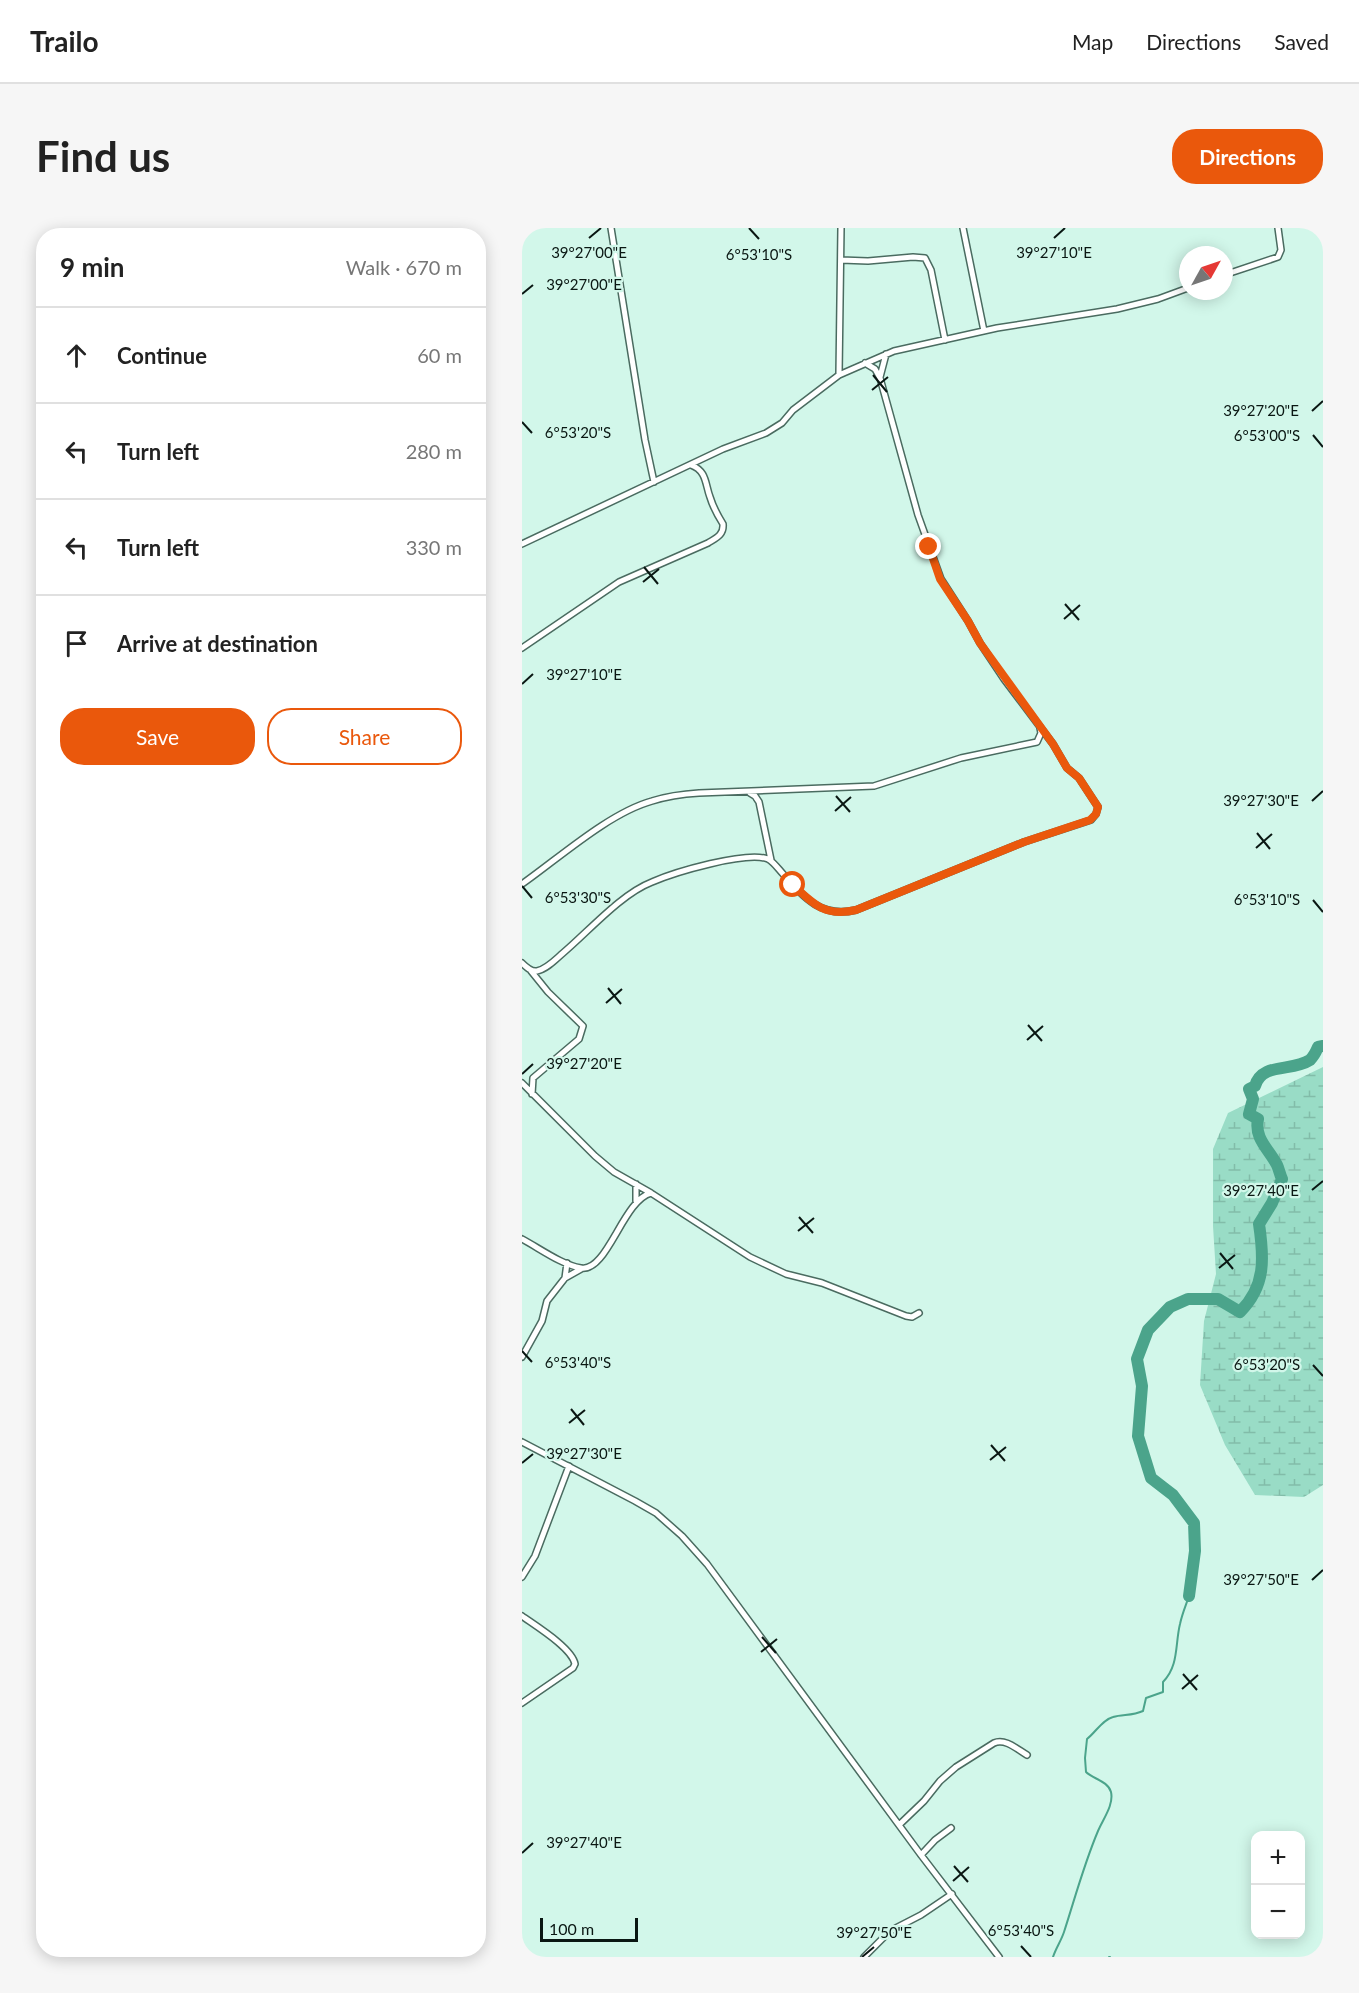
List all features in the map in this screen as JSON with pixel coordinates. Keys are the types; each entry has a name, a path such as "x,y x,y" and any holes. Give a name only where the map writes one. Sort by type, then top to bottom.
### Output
{"street":[{"path":"611,228 645,440 654,482"},
{"path":"839,375 841,228"},
{"path":"963,228 984,331"},
{"path":"1233,272 1278,257 1281,250 1278,228"},
{"path":"841,260 925,258 932,270 945,340"},
{"path":"522,544 723,449 766,433 782,423 793,410 839,375 886,354 984,331 1117,309 1179,291"},
{"path":"880,377 886,354"},
{"path":"748,792 755,795 759,802 771,860 815,906 842,913 856,910 1024,842 1090,820 1096,814 1098,807 1079,778 1067,768 1040,726 980,643 940,579 918,515 880,377 875,369 865,363"},
{"path":"522,648 619,582 708,543 720,535 723,524 709,496 702,470 691,465"},
{"path":"522,884 604,826 650,801 678,795 874,786 961,758 1037,742 1041,733 1040,726"},
{"path":"531,971 546,967 613,908 644,885 675,874 744,857 771,860"},
{"path":"522,963 583,1026 579,1039 533,1078 522,1082 531,1094 595,1156 614,1172 651,1193 750,1257 786,1274 822,1283 906,1317 919,1313"},
{"path":"538,981 546,967"},
{"path":"531,1094 533,1078"},
{"path":"636,1184 636,1201"},
{"path":"522,1357 542,1321 547,1301 565,1278 595,1263 636,1201 645,1194 651,1193"},
{"path":"522,1239 581,1269"},
{"path":"565,1278 567,1263"},
{"path":"522,1442 656,1513 686,1541 706,1564 898,1825 999,1957"},
{"path":"522,1577 536,1556 569,1466"},
{"path":"522,1616 558,1643 573,1657 575,1664 573,1668 522,1702"},
{"path":"898,1825 948,1774 994,1743 1000,1740 1027,1755"},
{"path":"921,1855 951,1828"},
{"path":"864,1957 890,1931 921,1915 952,1894"}],"green space":[{"path":"1323,1067 1323,1485 1304,1497 1255,1495 1225,1445 1200,1385 1204,1321 1216,1274 1213,1226 1213,1149 1228,1113"}],"waterway":[{"path":"1189,1596 1195,1551 1194,1523 1173,1495 1151,1478 1138,1436 1142,1386 1137,1359 1148,1330 1170,1307 1188,1299 1218,1299 1240,1312 1255,1292 1262,1260 1259,1224 1272,1203 1282,1179 1277,1165 1260,1138 1258,1119 1249,1114 1253,1099 1249,1089 1271,1070 1303,1064 1310,1060 1318,1047 1323,1046"},
{"path":"1053,1957 1064,1932 1093,1843 1108,1812 1112,1797 1107,1785 1086,1772 1087,1739 1102,1723 1117,1716 1143,1711 1146,1698 1163,1692 1163,1682 1172,1669 1176,1655 1178,1632 1189,1596"}],"route":[{"path":"793,885 815,906 842,913 856,910 1024,842 1090,820 1096,814 1098,807 1093,798 1079,778 1067,768 1053,744 980,643 940,579 929,547"}]}
